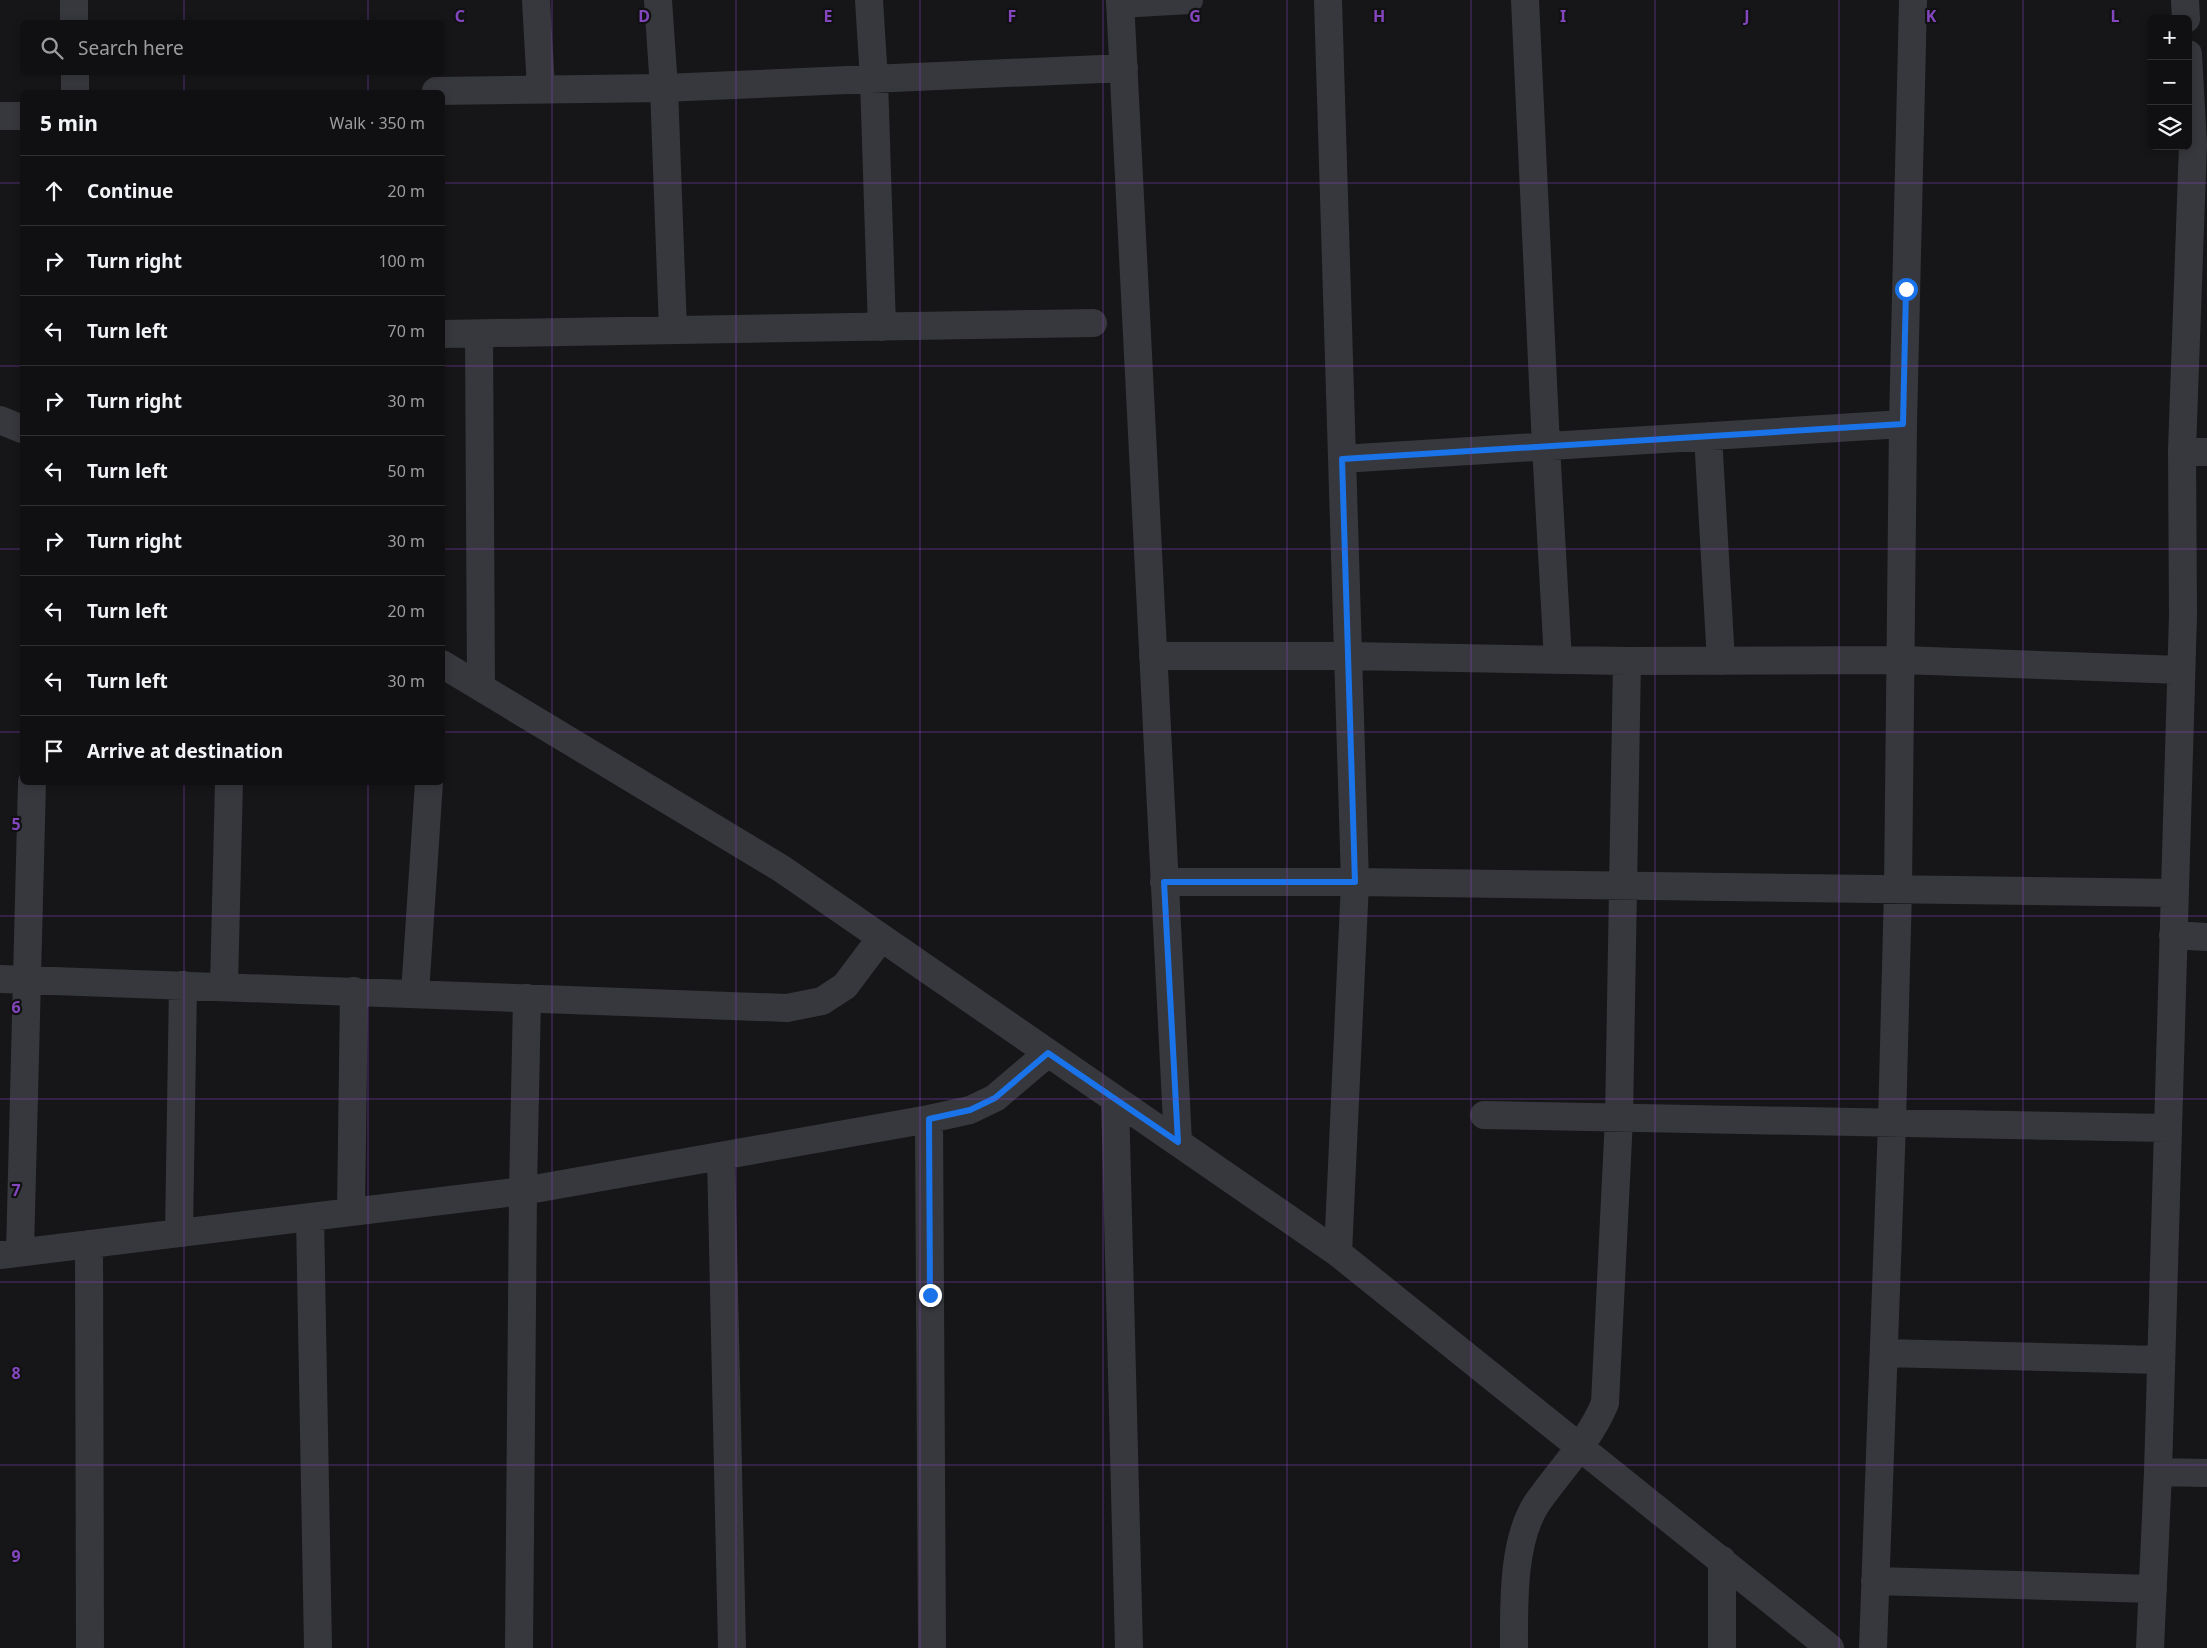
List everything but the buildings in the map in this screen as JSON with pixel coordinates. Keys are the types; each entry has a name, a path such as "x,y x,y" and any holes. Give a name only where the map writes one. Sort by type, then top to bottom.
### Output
{"street":[{"path":"74,0 74,20"},
{"path":"536,0 541,89"},
{"path":"658,0 664,88 673,330"},
{"path":"869,0 874,80 882,327"},
{"path":"1178,1142 1120,2 1189,0"},
{"path":"1328,0 1355,882 1338,1253"},
{"path":"1525,0 1558,660"},
{"path":"1872,1648 1892,1123 1898,890 1903,424 1913,0"},
{"path":"2185,0 2186,15"},
{"path":"2150,1648 2158,1472 2181,670 2195,451 2200,144 2189,60"},
{"path":"445,91 664,88 1124,68"},
{"path":"74,75 75,90"},
{"path":"0,116 20,116"},
{"path":"445,334 1093,323"},
{"path":"479,334 481,687"},
{"path":"0,420 20,428"},
{"path":"1342,459 1903,424"},
{"path":"1708,436 1721,661"},
{"path":"1153,656 1348,656 1627,661 1900,660 2181,670"},
{"path":"1514,1648 1515,1578 1522,1539 1536,1505 1597,1422 1605,1403 1619,1118 1627,661"},
{"path":"445,666 782,869 1338,1253 1830,1648"},
{"path":"32,785 13,979 10,1253 523,1191 929,1119 970,1110 995,1098 1048,1053"},
{"path":"224,986 229,785"},
{"path":"415,993 429,785"},
{"path":"1164,882 1355,882 2174,893"},
{"path":"2173,935 2207,937"},
{"path":"13,979 787,1008 822,1001 845,986 881,938"},
{"path":"179,1233 183,985"},
{"path":"350,1212 354,991"},
{"path":"519,1648 523,1191 528,998"},
{"path":"1115,1099 1129,1648"},
{"path":"1484,1115 2167,1128"},
{"path":"929,1119 932,1648"},
{"path":"721,1156 732,1648"},
{"path":"310,1217 318,1648"},
{"path":"89,1244 90,1648"},
{"path":"1884,1353 2160,1360"},
{"path":"2158,1472 2207,1473"},
{"path":"1722,1560 1722,1648"},
{"path":"1875,1581 2153,1589"}],"route":[{"path":"930,1295 929,1119 970,1110 995,1098 1048,1053 1178,1142 1164,882 1355,882 1342,459 1903,424 1906,289"}]}
